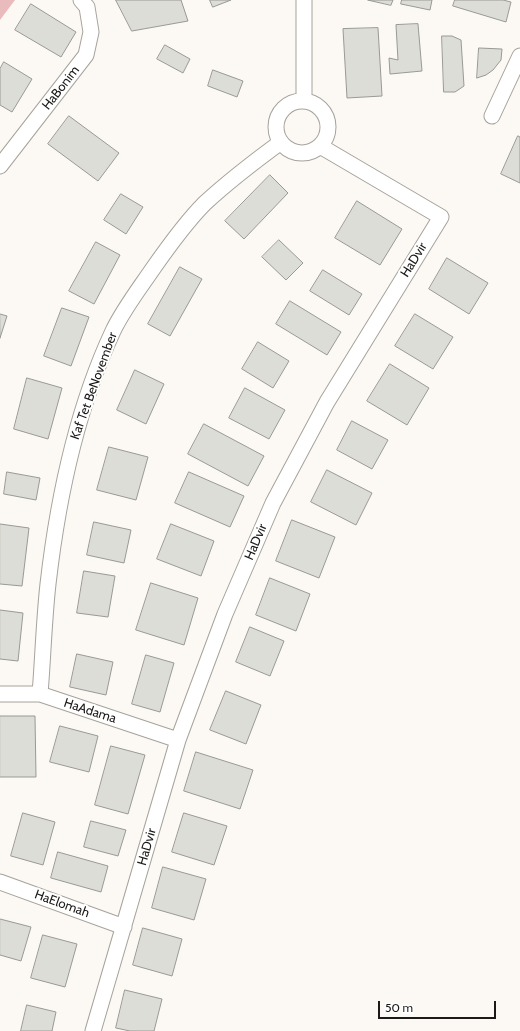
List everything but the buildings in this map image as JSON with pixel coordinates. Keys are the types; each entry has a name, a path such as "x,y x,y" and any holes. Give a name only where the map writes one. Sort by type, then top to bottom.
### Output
{"street":[{"name":"HaBonim","path":"0,166 86,55 91,32 87,7 81,0"},
{"path":"304,0 304,100"},
{"path":"492,116 520,56"},
{"path":"304,100 320,107 328,122 328,131 325,140 320,146 310,152 299,153 289,149 281,142 277,134 276,126 280,114 288,105 296,101 304,100"},
{"name":"Kaf Tet BeNovember","path":"40,694 48,584 60,502 74,439 91,386 114,330 139,288 170,242 199,210 244,169 281,142"},
{"name":"HaDvir","path":"93,1031 178,740 225,614 273,503 326,402 441,217 320,146"},
{"name":"HaAdama","path":"0,694 40,694 178,740"},
{"name":"HaElomah","path":"0,882 124,927"}],"shaded area":[{"path":"0,0 15,0 0,20"}]}
